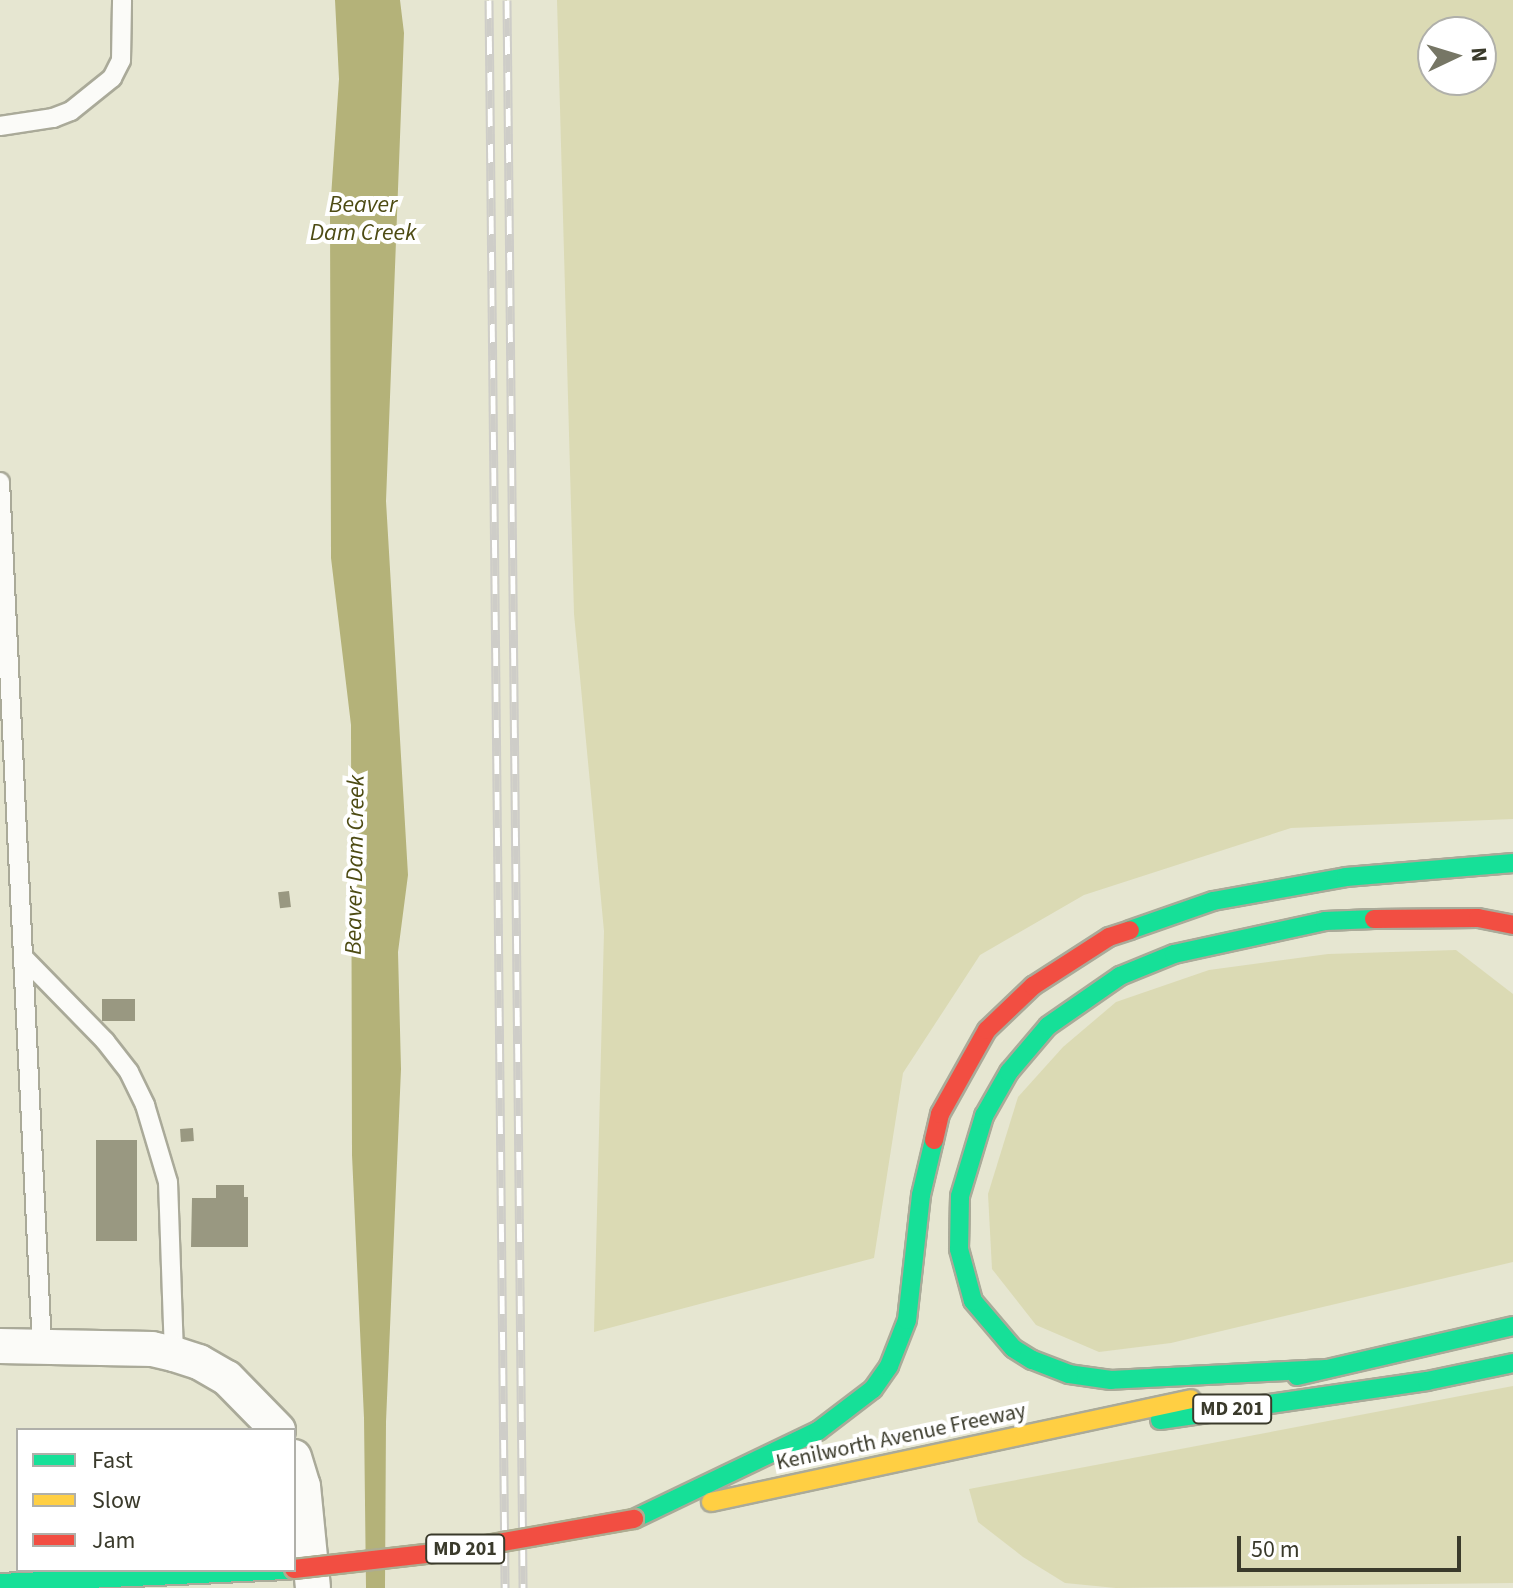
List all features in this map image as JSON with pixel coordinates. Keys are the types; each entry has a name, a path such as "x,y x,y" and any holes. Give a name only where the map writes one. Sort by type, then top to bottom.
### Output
{"highway":[{"path":"634,1519 818,1431 873,1389 889,1366 907,1320 916,1264 921,1195 940,1114 987,1030 1033,986 1109,937 1213,901 1346,877 1513,863"},
{"path":"1326,1369 1111,1380 1069,1374 1032,1360 1013,1348 973,1301 959,1249 960,1196 984,1116 1009,1072 1048,1026 1093,992 1164,958 1211,944 1325,921 1427,916 1478,918 1513,925"},
{"name":"Kenilworth Avenue Freeway","path":"296,1569 452,1551 634,1519 1513,1326"},
{"name":"MD 201","path":"950,1451 1427,1381 1513,1363"},
{"path":"0,1583 261,1572"}],"street":[{"path":"0,1346 152,1349 174,1354 199,1362 227,1378 276,1428"},
{"path":"296,1464 305,1498 313,1588"}],"lane":[{"path":"0,126 53,118 71,111 112,78 121,60 122,0"},
{"path":"0,482 9,816 25,959 42,1346"},
{"path":"25,959 105,1041 129,1072 145,1105 160,1145 168,1182 174,1354"}],"green space":[{"path":"557,0 1513,0 1513,819 1291,828 1084,895 980,955 903,1073 874,1258 594,1332 604,931 574,614"},
{"path":"1456,950 1513,994 1513,1262 1171,1343 1099,1352 1036,1325 992,1269 988,1194 1018,1097 1063,1047 1116,1002 1209,970 1328,954"},
{"path":"1513,1386 1513,1583 1116,1588 1065,1583 1023,1557 978,1522 969,1489"}],"water":[{"name":"Beaver Dam Creek","path":"335,0 400,0 404,33 386,501 408,875 398,952 401,1069 386,1422 385,1588 366,1588 364,1418 352,1155 351,725 331,558 330,212 339,79"}],"building":[{"path":"289,891 291,907 280,908 278,892"},
{"path":"102,999 135,999 135,1021 102,1021"},
{"path":"193,1128 194,1141 181,1142 180,1129"},
{"path":"96,1140 137,1140 137,1241 96,1241"},
{"path":"216,1185 244,1185 244,1197 248,1197 248,1247 191,1247 192,1198 216,1198"}],"railway":[{"path":"489,0 505,1588"},
{"path":"507,0 523,1588"}],"traffic: fast":[{"path":"1130,930 1213,901 1346,877 1513,863"},
{"path":"1326,1369 1111,1380 1069,1374 1032,1360 1013,1348 973,1301 959,1249 960,1196 984,1116 1009,1072 1048,1026 1120,976 1174,954 1325,921 1374,919"},
{"path":"634,1519 818,1431 873,1389 889,1366 907,1320 921,1195 934,1140"},
{"path":"1297,1376 1513,1326"},
{"path":"1160,1420 1427,1381 1513,1363"},
{"path":"0,1583 244,1572"}],"traffic: slow":[{"path":"711,1502 1191,1399"}],"traffic: jam":[{"path":"1374,919 1478,918 1513,925"},
{"path":"934,1140 940,1114 987,1030 1033,986 1109,937 1130,930"},
{"path":"296,1569 452,1551 634,1519"}]}
